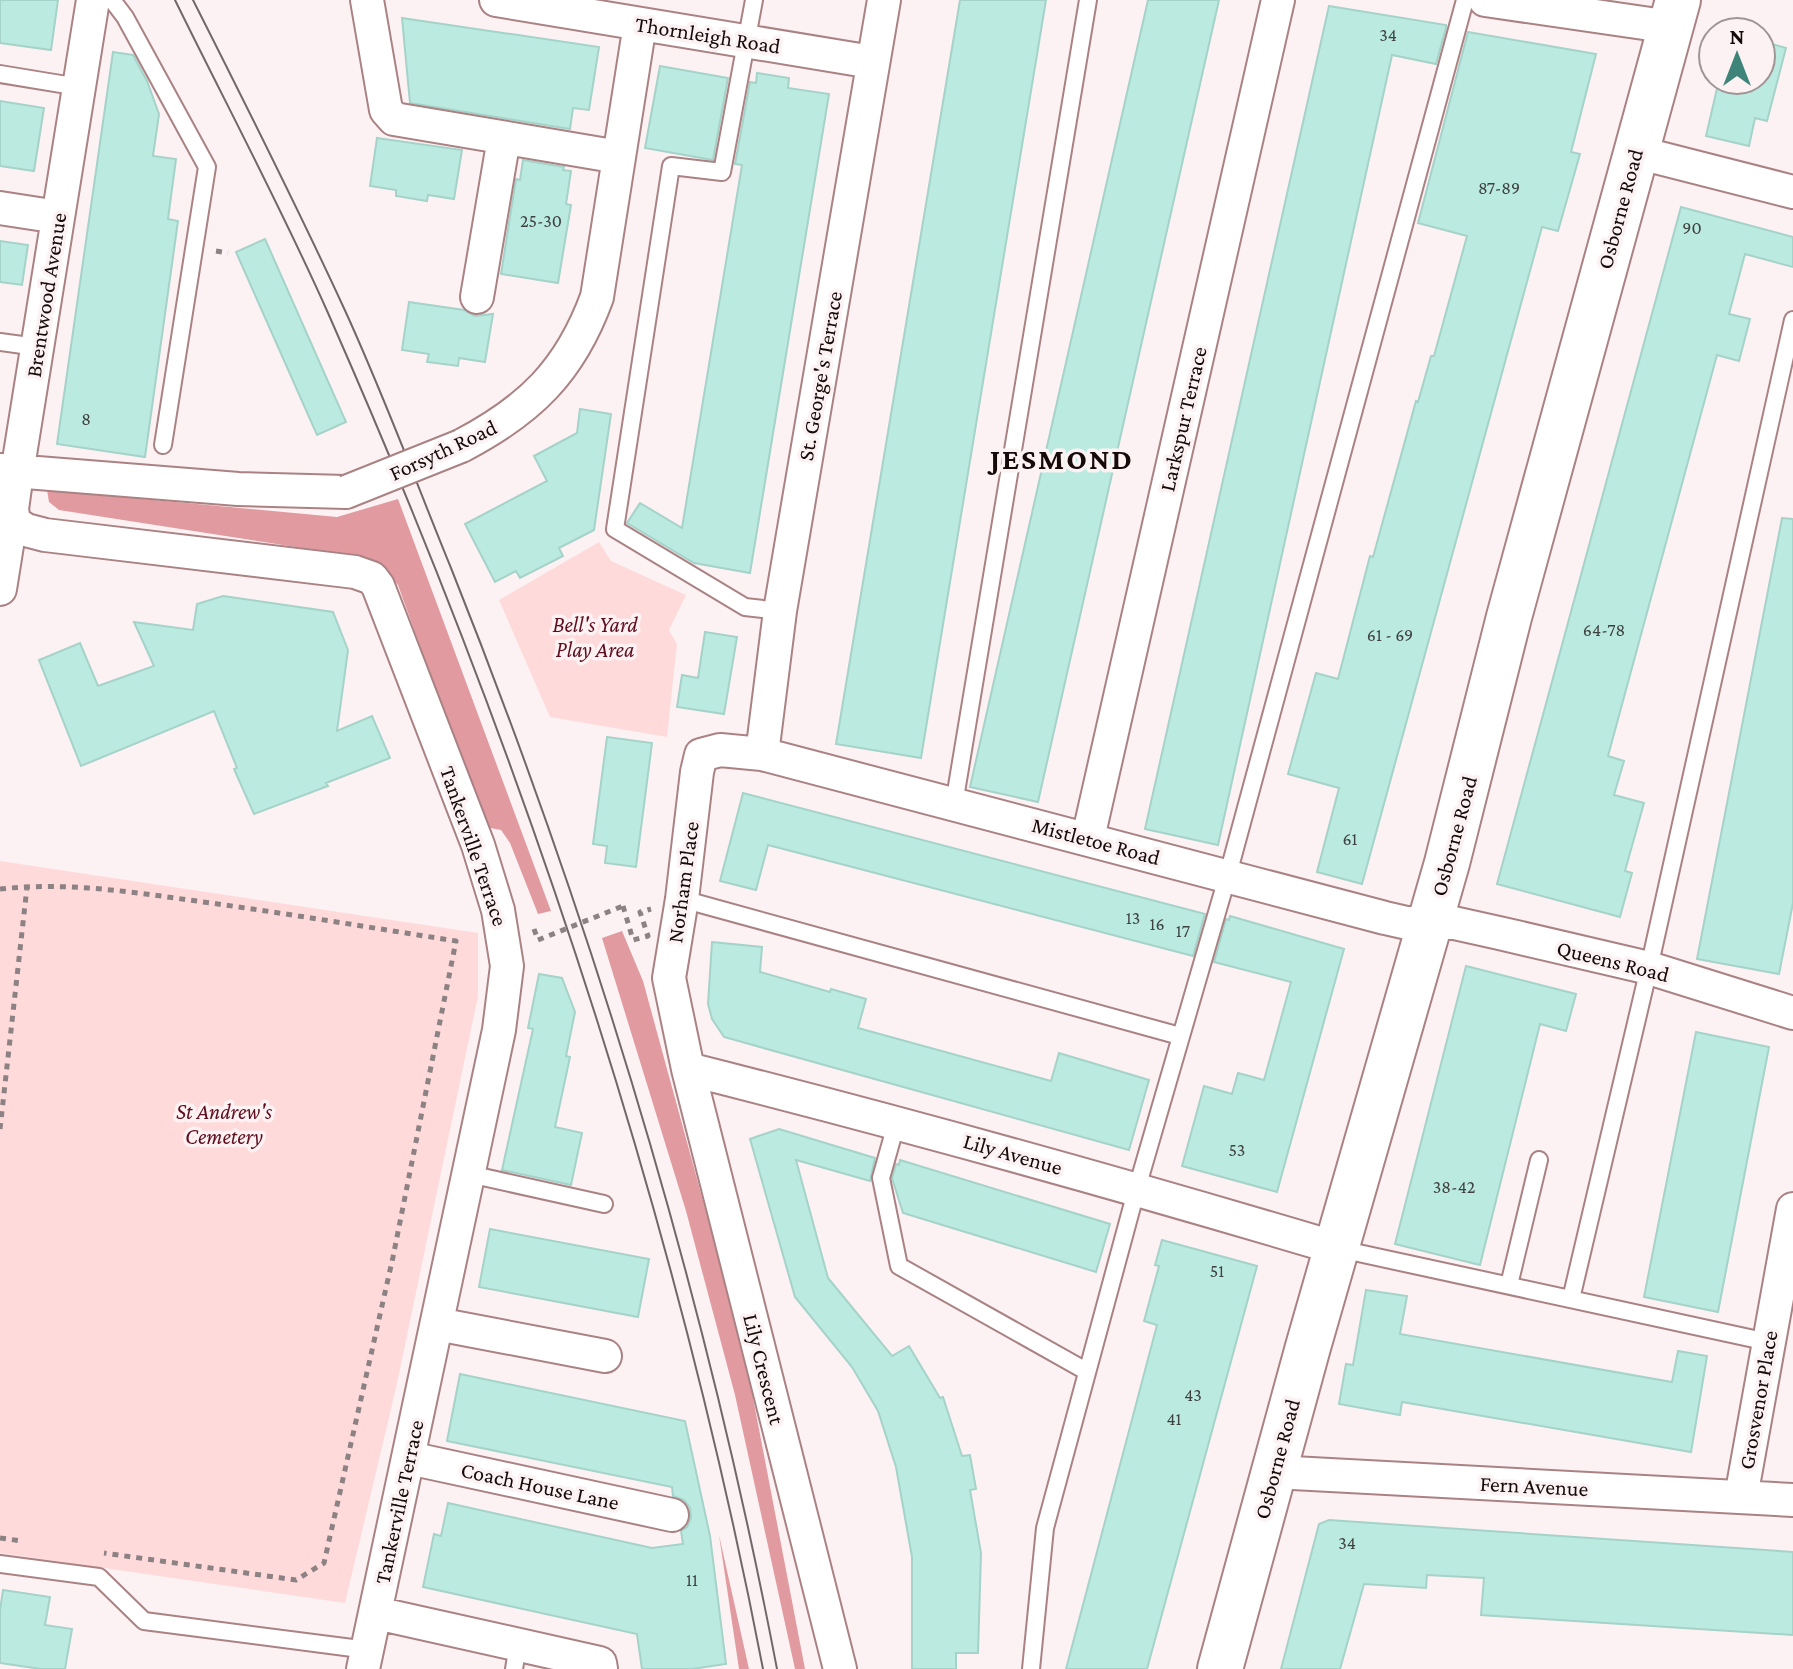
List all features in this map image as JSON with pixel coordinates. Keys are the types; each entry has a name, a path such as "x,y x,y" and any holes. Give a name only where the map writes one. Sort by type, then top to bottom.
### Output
{"main road":[{"name":"Osborne Road","path":"1220,1669 1336,1248 1455,835 1509,617 1674,13"}],"street":[{"name":"Brentwood Avenue","path":"0,589 14,522 9,471 37,347 93,0"},
{"path":"367,0 386,110 394,119 619,157"},
{"name":"Thornleigh Road","path":"496,0 872,62"},
{"name":"St. George's Terrace","path":"762,754 780,611 884,0"},
{"name":"Larkspur Terrace","path":"1088,838 1278,0"},
{"path":"1485,0 1674,13"},
{"name":"Forsyth Road","path":"9,471 238,489 346,492 461,446 519,412 548,383 587,325 597,297 640,24"},
{"path":"477,297 504,138"},
{"path":"1636,152 1793,192"},
{"path":"0,208 58,217"},
{"name":"Tankerville Terrace","path":"14,522 36,533 65,538 355,572 372,578 378,586 478,845 504,935 507,966 505,995 366,1660"},
{"name":"Norham Place","path":"688,1069 669,978 667,904 697,772 701,755 720,750 762,754"},
{"name":"Mistletoe Road","path":"762,754 1088,838 1227,878 1407,923 1430,923"},
{"name":"Queens Road","path":"1430,923 1454,923 1649,968 1793,1013"},
{"name":"Lily Avenue","path":"688,1069 897,1121 1336,1248"},
{"name":"Lily Crescent","path":"688,1069 840,1669"},
{"name":"Grosvenor Place","path":"1741,1497 1768,1342 1788,1263 1793,1209"},
{"path":"437,1324 605,1356"},
{"name":"Coach House Lane","path":"409,1458 672,1515"},
{"name":"Fern Avenue","path":"1274,1472 1793,1500"},
{"path":"376,1613 516,1657 600,1663 601,1669"}],"lane":[{"path":"112,0 125,17 207,167 163,445"},
{"path":"754,0 722,172 671,166 615,529 745,607 780,611"},
{"path":"954,804 1088,0"},
{"path":"1031,1669 1045,1528 1137,1188 1227,878 1465,0"},
{"path":"0,74 79,87"},
{"path":"1571,1299 1649,968 1793,320"},
{"path":"0,342 37,347"},
{"path":"667,904 1180,1036"},
{"path":"897,1121 881,1178 899,1266 1086,1371"},
{"path":"1509,1285 1539,1160"},
{"path":"469,1174 604,1204"},
{"path":"1336,1248 1768,1342"},
{"path":"0,1564 99,1577 144,1621 366,1660"}],"path":[{"path":"0,889 51,886 105,889 217,903 456,941 393,1257 324,1563 296,1580 93,1552"},
{"path":"0,1129 27,887"},
{"path":"538,940 623,906 633,940 648,936 640,912 667,904"},
{"path":"0,1538 31,1543"}],"green space":[{"name":"Bell's Yard Play Area","path":"599,542 611,561 686,595 669,630 677,644 667,737 550,717 499,600"},
{"name":"St Andrew's Cemetery","path":"0,861 478,933 478,996 396,1388 345,1603 0,1553"}],"shaded area":[{"path":"47,490 337,517 398,499 551,911 538,914 510,843 501,830 485,827 398,585 386,571 347,555 59,510 49,502"},
{"path":"622,931 643,981 744,1351 805,1669 795,1669 735,1395 686,1211 602,938"},
{"path":"719,1535 749,1669 739,1669"}],"building":[{"path":"0,0 58,0 51,50 0,43"},
{"path":"960,0 1046,0 921,758 836,744"},
{"path":"1148,0 1219,0 1038,802 970,787"},
{"path":"1329,6 1446,25 1446,28 1436,64 1392,55 1218,845 1145,829"},
{"path":"402,18 599,47 589,110 573,108 570,129 410,103"},
{"path":"1468,32 1596,54 1571,152 1580,154 1558,231 1542,227 1362,884 1317,872 1339,788 1288,774 1316,673 1338,679 1370,556 1373,557 1416,401 1431,356 1434,356 1467,236 1418,223"},
{"path":"1777,45 1786,48 1777,83"},
{"path":"113,52 133,55 147,81 159,114 153,156 176,159 168,219 178,221 145,457 57,444"},
{"path":"660,66 728,78 713,160 645,148"},
{"path":"757,73 789,78 788,88 829,94 750,573 694,563 627,523 640,503 682,528 742,165 735,164 750,82 756,83"},
{"path":"1715,96 1774,96 1767,121 1755,118 1749,146 1706,136"},
{"path":"0,101 44,108 34,171 0,166"},
{"path":"377,138 462,150 454,199 428,195 427,201 396,196 396,190 370,186"},
{"path":"523,160 571,171 566,204 571,205 558,283 501,274 516,179 520,180"},
{"path":"1681,207 1793,237 1793,267 1745,254 1729,314 1750,319 1739,361 1717,355 1608,756 1624,761 1614,795 1644,803 1625,871 1632,873 1620,917 1497,884"},
{"path":"265,239 346,422 317,435 236,252"},
{"path":"0,241 28,245 22,285 0,282"},
{"path":"409,302 464,310 475,316 493,314 485,362 459,358 458,366 427,362 429,354 402,350"},
{"path":"580,409 611,414 594,530 559,548 563,556 520,578 516,571 495,582 465,524 547,481 534,456 577,433"},
{"path":"1782,518 1793,519 1793,903 1779,974 1697,959"},
{"path":"223,596 333,612 348,650 337,731 372,716 390,758 254,814 214,711 81,766 39,660 80,643 98,686 154,666 134,622 193,630 197,604"},
{"path":"705,632 737,637 724,714 677,707 682,675 698,678"},
{"path":"607,737 652,743 636,867 605,863 607,846 593,844"},
{"path":"743,793 1205,914 1193,956 768,845 756,890 720,881"},
{"path":"1230,916 1344,949 1277,1192 1182,1166 1204,1086 1232,1094 1238,1073 1264,1080 1291,982 1214,962 1226,919 1229,920"},
{"path":"712,942 762,947 760,972 866,999 858,1028 1051,1081 1059,1053 1149,1080 1129,1150 724,1037 712,1019 708,1004"},
{"path":"1466,966 1576,994 1566,1031 1540,1024 1480,1265 1395,1244"},
{"path":"539,974 562,978 575,1012 566,1056 570,1057 555,1127 582,1133 571,1185 502,1170 533,1029 528,1028"},
{"path":"1696,1032 1769,1047 1718,1312 1644,1297"},
{"path":"779,1129 875,1158 870,1181 796,1160 828,1278 892,1356 909,1346 940,1398 943,1397 962,1456 970,1455 976,1489 970,1490 981,1553 978,1653 956,1653 956,1669 912,1669 912,1557 896,1467 878,1411 852,1367 795,1297 750,1139"},
{"path":"900,1160 1110,1224 1096,1272 903,1213 892,1178"},
{"path":"490,1229 649,1259 638,1317 479,1287"},
{"path":"1162,1240 1257,1266 1147,1669 1066,1669 1157,1325 1144,1321 1159,1266 1155,1265"},
{"path":"1366,1290 1407,1296 1400,1334 1672,1382 1678,1351 1707,1356 1691,1452 1402,1402 1400,1415 1339,1404 1346,1364 1353,1365"},
{"path":"460,1374 685,1421 710,1536 726,1664 692,1669 642,1669 637,1634 423,1587 434,1534 441,1536 448,1503 652,1548 683,1544 681,1531 691,1518 690,1508 684,1500 673,1496 672,1487 447,1441"},
{"path":"1329,1520 1793,1552 1793,1635 1481,1615 1484,1578 1427,1575 1426,1588 1364,1584 1340,1669 1281,1669 1319,1524"},
{"path":"3,1590 50,1597 45,1625 72,1629 65,1669 0,1663"}],"tram line":[{"path":"175,0 328,313 398,477 526,810 584,979 684,1321 726,1494 763,1669"},
{"path":"193,0 306,228 371,369 503,702 552,837 598,973 680,1249 716,1388 777,1669"}],"district":[{"name":"JESMOND","path":"1062,458"}]}
